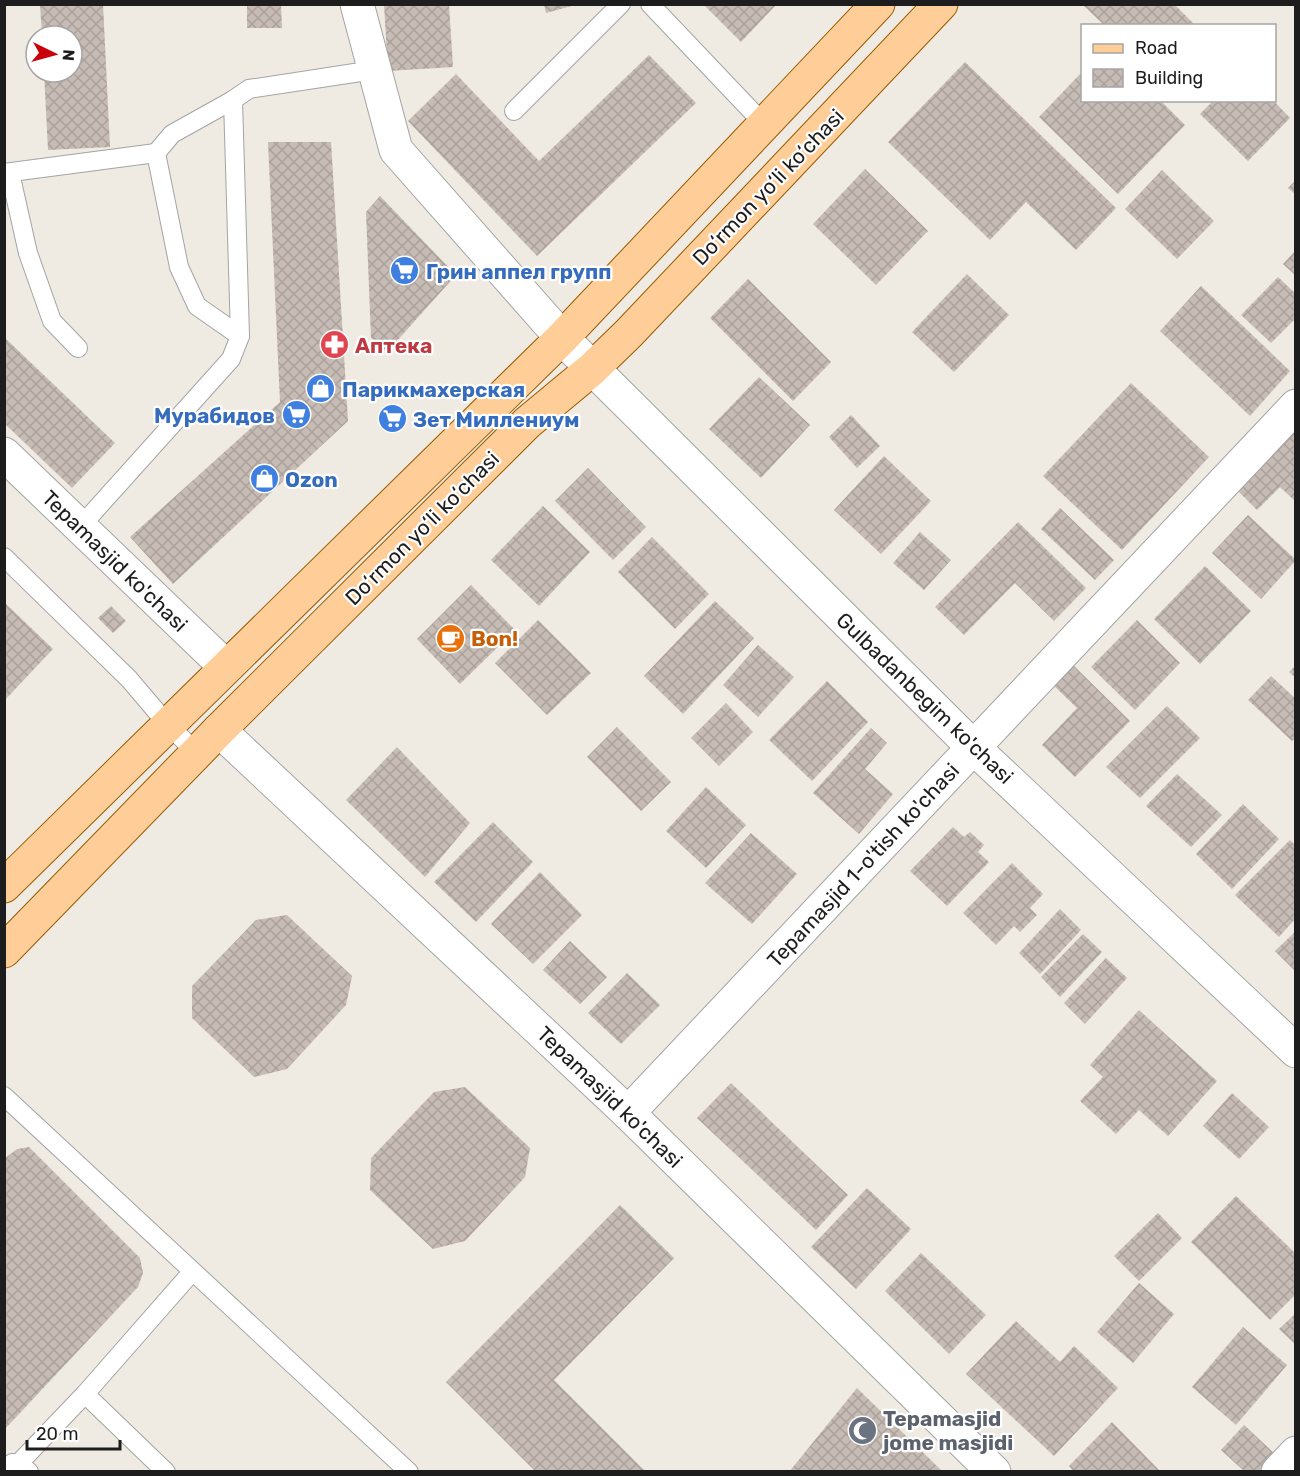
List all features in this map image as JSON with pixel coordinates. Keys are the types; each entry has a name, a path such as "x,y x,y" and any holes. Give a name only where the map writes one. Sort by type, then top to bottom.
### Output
{"main road":[{"name":"Do‘rmon yo‘li ko‘chasi","path":"4,886 561,338 878,4"},
{"name":"Do‘rmon yo‘li ko‘chasi","path":"4,951 208,741 528,423 592,369 941,4"}],"street":[{"name":"Gulbadanbegim ko'chasi","path":"357,4 396,150 561,338 974,748 1296,1051"},
{"name":"Tepamasjid 1-o'tish ko'chasi","path":"628,1113 1296,406"},
{"name":"Tepamasjid ko'chasi","path":"4,454 226,667"},
{"name":"Tepamasjid ko'chasi","path":"208,741 628,1113 994,1472"},
{"path":"1278,1472 1296,1453"}],"lane":[{"path":"514,111 621,4"},
{"path":"650,4 765,125"},
{"path":"78,348 52,321 28,253 7,173 156,153 172,134 249,89 374,70"},
{"path":"80,527 231,359 240,336 233,100"},
{"path":"156,153 179,267 197,306 240,336"},
{"path":"4,557 129,679 168,725 208,741"},
{"path":"4,1096 409,1472"},
{"path":"18,1468 192,1272"},
{"path":"85,1394 166,1472"}],"building":[{"path":"40,4 103,4 110,147 48,150 45,84 84,84 84,24 41,24"},
{"path":"247,4 281,4 282,28 247,28"},
{"path":"384,4 449,4 453,67 388,71"},
{"path":"544,4 575,4 575,5 546,13"},
{"path":"703,4 777,4 741,42"},
{"path":"1082,4 1174,4 1194,24 1103,24"},
{"path":"649,55 696,103 537,256 408,121 456,74 539,161"},
{"path":"965,62 1116,208 1076,250 1026,202 990,240 888,142"},
{"path":"1081,73 1081,102 1162,102 1185,125 1118,194 1039,117"},
{"path":"1212,102 1275,102 1290,118 1248,161 1200,114"},
{"path":"268,142 331,142 348,421 173,584 130,537 280,402"},
{"path":"865,169 928,231 876,285 813,224"},
{"path":"1162,170 1214,221 1177,259 1125,209"},
{"path":"1296,180 1296,195 1288,188"},
{"path":"380,196 456,275 387,352 371,338 366,212"},
{"path":"1296,250 1296,276 1283,264"},
{"path":"967,274 1009,315 954,372 912,332"},
{"path":"1278,277 1296,294 1296,318 1271,343 1241,315"},
{"path":"748,279 831,362 793,401 710,318"},
{"path":"1201,286 1290,371 1250,416 1160,331"},
{"path":"4,337 115,443 72,488 4,423"},
{"path":"759,377 810,425 761,478 709,429"},
{"path":"1131,383 1209,457 1122,550 1043,476"},
{"path":"851,415 880,446 857,468 829,437"},
{"path":"1296,427 1296,502 1280,487 1257,510 1234,487"},
{"path":"884,456 931,501 881,554 834,510"},
{"path":"588,468 646,527 613,560 555,501"},
{"path":"543,506 590,552 539,606 491,560"},
{"path":"1060,508 1114,560 1095,580 1041,529"},
{"path":"1248,515 1296,560 1261,599 1212,553"},
{"path":"1018,522 1086,588 1054,621 1015,583 964,635 935,607"},
{"path":"920,532 951,560 924,590 893,563"},
{"path":"652,537 709,594 675,629 618,572"},
{"path":"1205,566 1251,611 1200,664 1154,619"},
{"path":"471,585 515,630 460,684 417,639"},
{"path":"715,601 754,638 683,714 644,676"},
{"path":"4,602 53,649 4,701"},
{"path":"111,606 126,621 113,633 98,618"},
{"path":"538,620 591,673 547,715 495,663"},
{"path":"1137,620 1180,663 1135,710 1091,667"},
{"path":"758,645 794,677 758,717 723,685"},
{"path":"1072,664 1130,721 1075,777 1042,745 1077,708 1052,684"},
{"path":"1296,665 1296,678 1289,672"},
{"path":"1271,676 1296,699 1296,738 1292,741 1248,700"},
{"path":"827,681 868,722 812,781 769,740"},
{"path":"726,703 753,732 719,766 691,738"},
{"path":"1167,706 1200,738 1140,798 1106,767"},
{"path":"617,727 671,782 641,811 587,757"},
{"path":"871,728 887,743 865,769 893,794 859,834 813,793"},
{"path":"397,747 470,823 425,877 346,800"},
{"path":"1177,774 1222,815 1191,847 1146,806"},
{"path":"706,787 746,825 706,868 666,831"},
{"path":"1243,804 1279,839 1232,889 1196,854"},
{"path":"493,822 533,862 476,922 434,882"},
{"path":"953,827 964,837 970,832 984,845 978,852 989,862 947,906 910,871"},
{"path":"751,833 797,874 752,924 705,883"},
{"path":"1290,840 1296,846 1296,918 1279,937 1235,895"},
{"path":"1012,863 1043,894 1030,908 1037,915 1020,932 1014,926 996,945 963,913"},
{"path":"540,872 582,915 533,964 491,924"},
{"path":"1060,909 1081,930 1040,974 1019,953"},
{"path":"287,915 352,976 346,1005 287,1069 254,1077 192,1018 192,986 256,920"},
{"path":"1296,931 1296,972 1275,951"},
{"path":"1083,934 1102,952 1060,997 1041,977"},
{"path":"570,941 607,977 580,1004 543,970"},
{"path":"1106,958 1127,978 1085,1024 1064,1003"},
{"path":"627,973 660,1005 621,1044 588,1013"},
{"path":"1139,1010 1217,1081 1168,1136 1139,1110 1116,1134 1080,1101 1103,1077 1090,1065"},
{"path":"731,1083 848,1195 816,1230 697,1118"},
{"path":"465,1087 530,1148 525,1177 465,1241 433,1249 370,1190 371,1158 434,1092"},
{"path":"1232,1093 1269,1127 1239,1159 1203,1126"},
{"path":"29,1147 140,1258 143,1273 138,1287 4,1430 4,1159 17,1149"},
{"path":"867,1188 911,1229 856,1289 811,1247"},
{"path":"1236,1196 1296,1254 1296,1294 1270,1320 1191,1242"},
{"path":"620,1205 674,1258 554,1380 646,1472 536,1472 446,1382"},
{"path":"1158,1213 1182,1238 1139,1281 1114,1256"},
{"path":"921,1253 986,1315 949,1354 885,1291"},
{"path":"1139,1283 1174,1314 1133,1363 1097,1332"},
{"path":"1296,1313 1296,1345 1279,1329"},
{"path":"1016,1321 1060,1362 1074,1346 1118,1388 1054,1456 966,1374"},
{"path":"1243,1327 1287,1365 1236,1425 1192,1387"},
{"name":"Tepamasjid jome masjidi","path":"857,1388 943,1472 789,1472"},
{"path":"1112,1422 1161,1472 1074,1472 1069,1466"},
{"path":"1244,1425 1277,1456 1263,1472 1245,1472 1221,1450"}],"place":[{"name":"Грин аппел групп","path":"405,271"},
{"name":"Аптека","path":"334,345"},
{"name":"Парикмахерская","path":"321,389"},
{"name":"Мурабидов","path":"296,415"},
{"name":"Зет Миллениум","path":"392,419"},
{"name":"Ozon","path":"264,479"},
{"name":"Bon!","path":"450,638"},
{"name":"Tepamasjid jome masjidi","path":"862,1430"}]}
